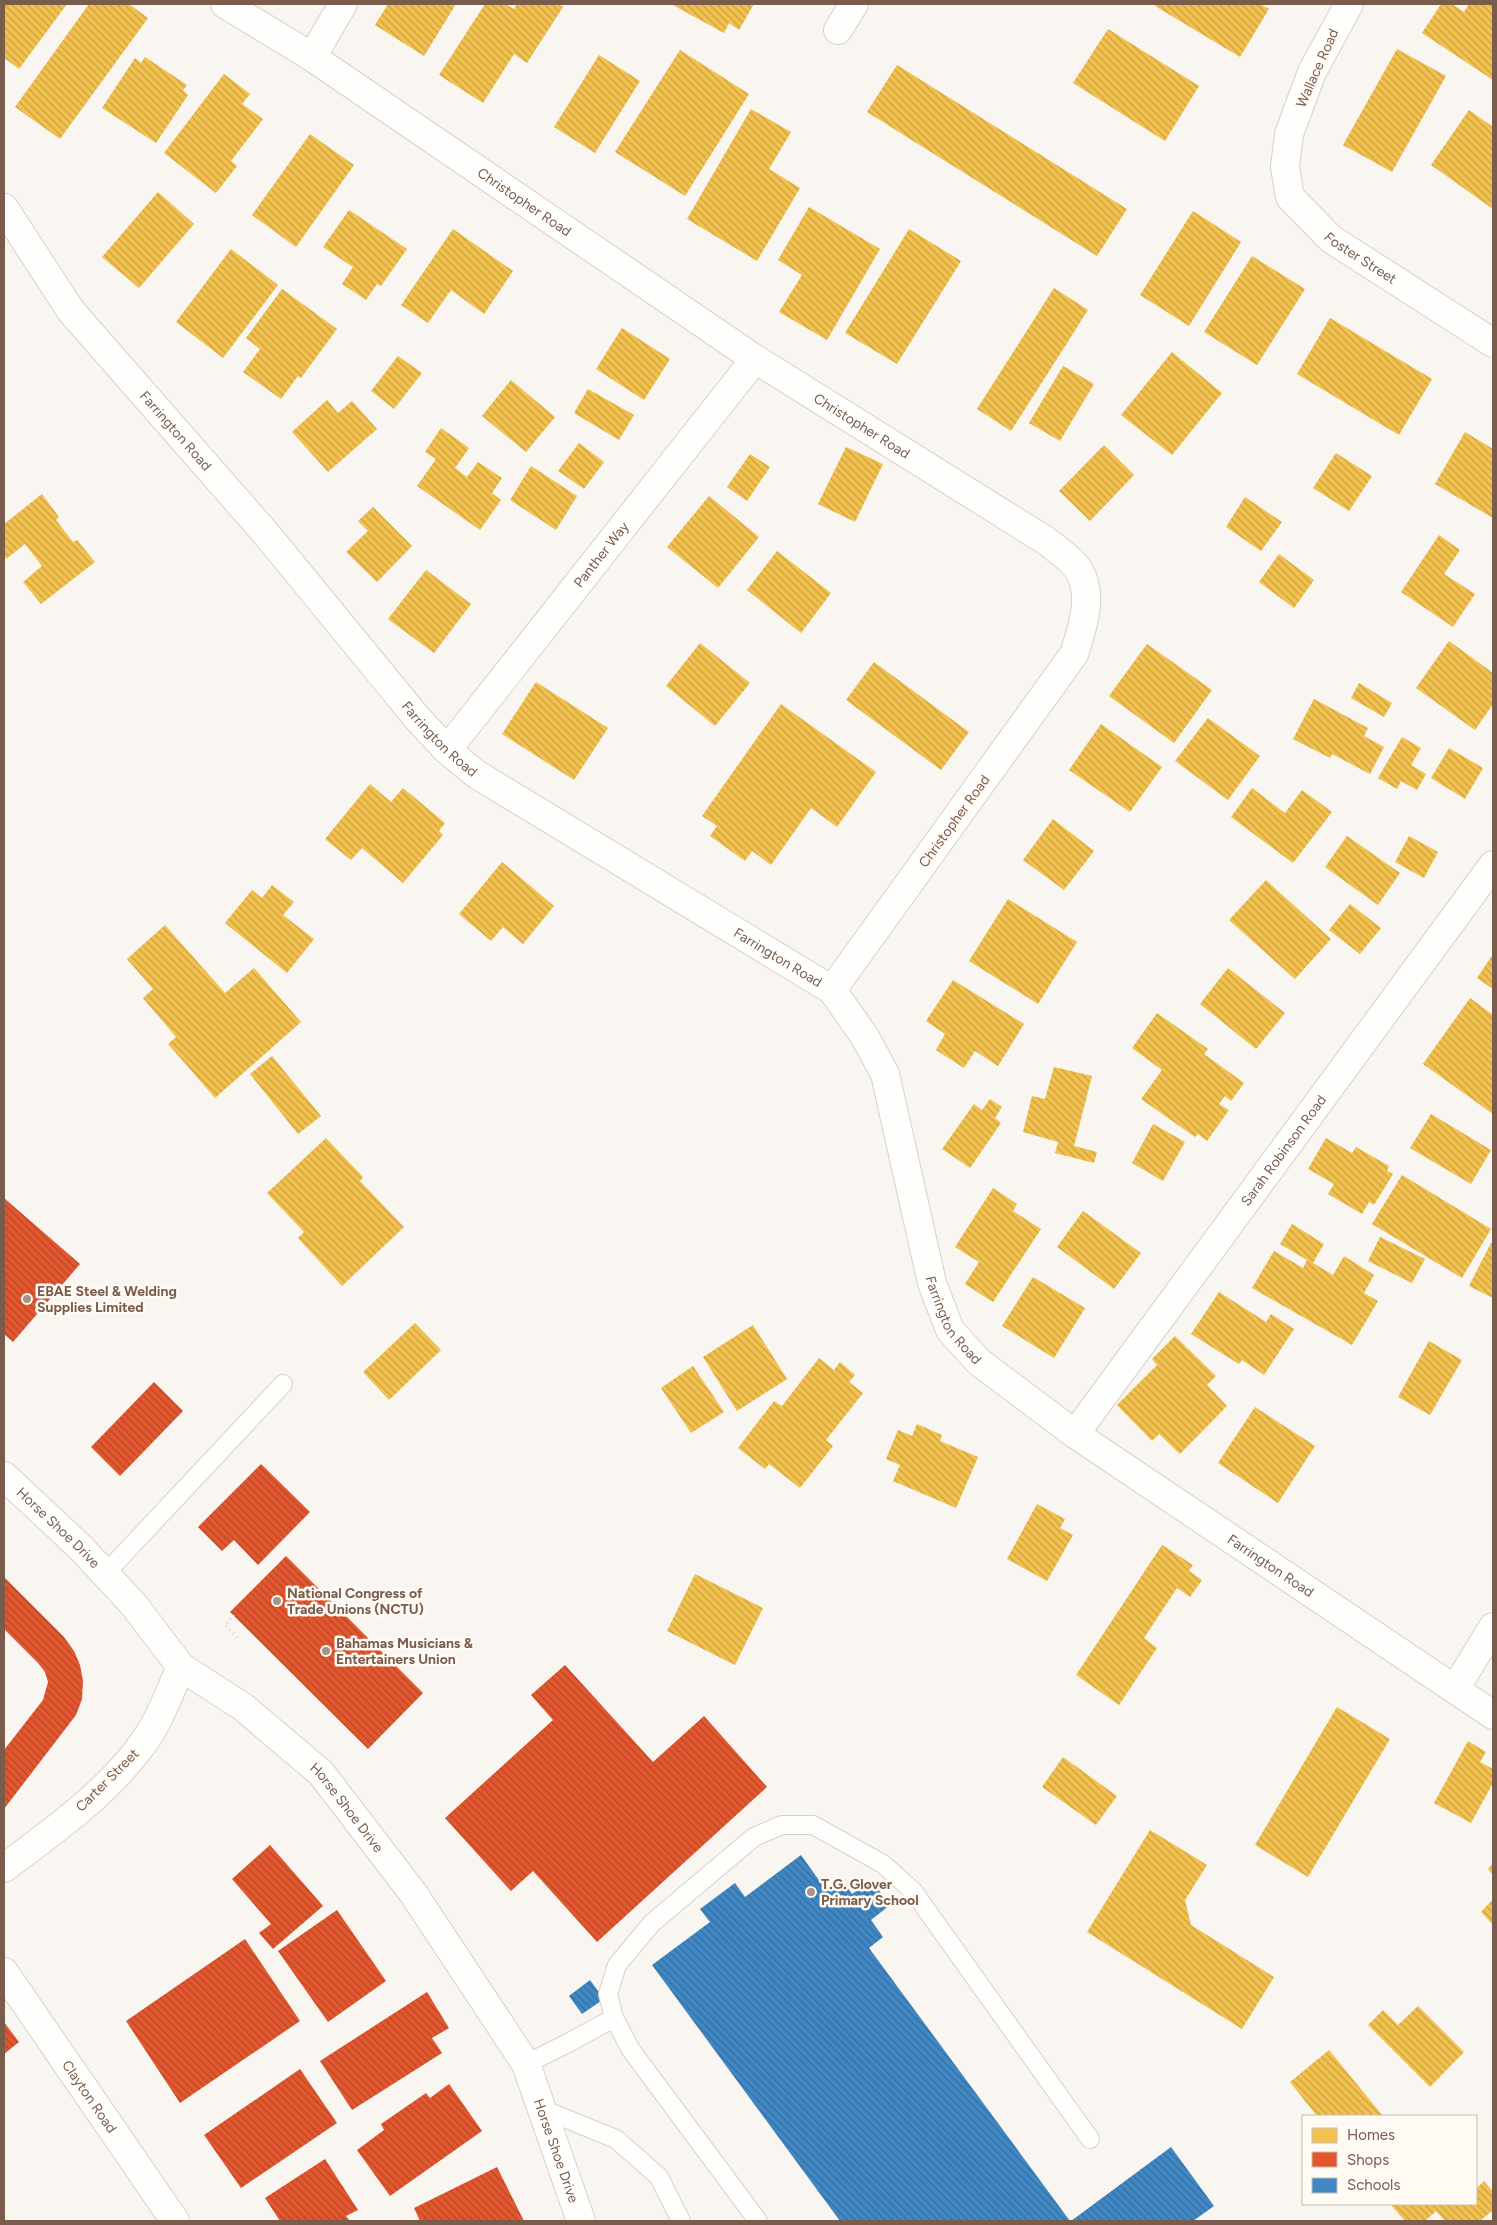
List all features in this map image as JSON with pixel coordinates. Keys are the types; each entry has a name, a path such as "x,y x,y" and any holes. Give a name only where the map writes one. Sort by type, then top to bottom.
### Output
{"street":[{"name":"Christopher Road","path":"225,4 312,57 755,359 1045,540 1074,564 1086,589 1086,619 1074,654 832,990"},
{"path":"312,57 343,4"},
{"path":"838,30 854,4"},
{"name":"Wallace Road","path":"1289,134 1312,72 1348,4"},
{"name":"Foster Street","path":"1289,134 1285,167 1290,197 1331,239 1493,344"},
{"name":"Farrington Road","path":"4,208 71,310 268,536 418,719 447,750 476,774 832,990 865,1037 885,1074 932,1284 950,1330 979,1362 1075,1434 1493,1715"},
{"name":"Panther Way","path":"447,750 755,359"},
{"name":"Sarah Robinson Road","path":"1075,1434 1493,865"},
{"name":"Horse Shoe Drive","path":"4,1476 81,1548 104,1575 134,1605 181,1667 243,1707 321,1773 413,1893 526,2064 581,2221"},
{"path":"1456,1690 1493,1626"},
{"name":"Carter Street","path":"4,1868 61,1825 110,1781 142,1745 181,1667"},
{"name":"Clayton Road","path":"4,1972 176,2221"}],"lane":[{"path":"104,1575 283,1384"},
{"path":"758,2221 631,2050 614,2018 608,1994 617,1964 652,1923 754,1837 782,1825 813,1825 883,1864 913,1891 1090,2139"},
{"path":"526,2064 614,2018"},
{"path":"542,2109 616,2139 659,2177 681,2221"}],"path":[{"path":"234,1615 225,1625 238,1638"}],"building: Homes":[{"path":"4,4 67,4 19,69 4,58"},
{"path":"89,4 129,4 148,18 60,139 15,107"},
{"path":"388,4 456,4 424,56 375,25"},
{"path":"485,4 505,4 514,9 517,4 558,4 563,7 527,63 514,54 483,103 439,75"},
{"path":"671,4 754,4 739,30 729,23 724,33"},
{"path":"1157,4 1260,4 1269,9 1240,57 1155,6"},
{"path":"1441,4 1452,4 1464,12 1469,4 1493,4 1493,80 1422,33"},
{"path":"1108,29 1199,86 1165,141 1073,83"},
{"path":"1397,49 1446,76 1392,172 1343,145"},
{"path":"680,50 749,94 685,196 615,152"},
{"path":"599,55 640,81 595,153 554,127"},
{"path":"145,57 187,85 183,90 188,95 156,143 102,108 135,58 141,63"},
{"path":"897,65 1127,209 1097,256 867,112"},
{"path":"224,74 250,94 242,104 263,119 231,161 237,166 216,193 164,153"},
{"path":"751,109 791,132 769,169 800,188 757,261 687,219"},
{"path":"1469,110 1493,127 1493,209 1431,165"},
{"path":"310,134 354,165 296,247 252,215"},
{"path":"158,192 194,224 139,288 102,257"},
{"path":"809,207 880,249 827,340 779,312 802,275 778,260"},
{"path":"349,210 407,249 381,286 377,284 366,300 342,284 353,267 323,247"},
{"path":"1193,211 1241,242 1189,326 1140,295"},
{"path":"453,229 513,271 484,314 451,290 428,323 401,305"},
{"path":"909,229 961,261 897,364 845,333"},
{"path":"231,249 278,285 223,358 176,322"},
{"path":"1252,256 1305,289 1257,365 1204,332"},
{"path":"1054,288 1088,310 1011,431 977,409"},
{"path":"282,289 337,329 301,378 298,376 281,399 243,372 260,349 246,338"},
{"path":"1330,318 1432,379 1399,435 1297,374"},
{"path":"622,328 670,359 644,400 596,369"},
{"path":"1172,352 1222,393 1172,455 1121,415"},
{"path":"398,356 422,373 394,409 371,391"},
{"path":"1063,366 1094,384 1060,441 1029,423"},
{"path":"511,380 555,417 526,452 482,416"},
{"path":"588,389 634,415 619,440 574,413"},
{"path":"327,400 338,413 352,401 377,429 328,472 292,432"},
{"path":"441,428 469,448 455,468 467,477 478,462 502,478 492,493 501,500 480,530 417,486 436,459 425,452"},
{"path":"1465,432 1493,449 1493,518 1435,484"},
{"path":"579,443 604,462 584,489 558,471"},
{"path":"1104,445 1134,475 1090,521 1059,491"},
{"path":"846,447 883,464 855,522 818,504"},
{"path":"1336,453 1372,476 1349,511 1313,488"},
{"path":"750,454 770,467 747,501 727,487"},
{"path":"531,466 577,496 556,530 510,500"},
{"path":"42,494 59,517 56,520 73,542 77,540 95,562 41,604 23,582 42,566 25,544 6,559 4,556 4,524"},
{"path":"709,496 759,537 718,588 667,547"},
{"path":"1245,497 1282,522 1261,551 1226,527"},
{"path":"373,507 412,546 377,582 346,552 368,531 358,521"},
{"path":"1439,535 1460,550 1444,574 1475,594 1453,627 1401,592"},
{"path":"777,551 831,593 801,633 747,590"},
{"path":"1279,554 1314,580 1294,608 1259,582"},
{"path":"426,570 471,604 434,653 388,619"},
{"path":"1449,641 1493,673 1493,704 1475,730 1416,688"},
{"path":"700,643 750,683 715,726 666,686"},
{"path":"1147,644 1212,690 1174,743 1109,696"},
{"path":"874,662 969,732 941,770 846,700"},
{"path":"536,682 608,728 574,780 502,734"},
{"path":"1359,683 1392,703 1384,717 1351,698"},
{"path":"1314,699 1368,728 1364,736 1384,747 1370,774 1332,754 1330,758 1293,739"},
{"path":"781,704 876,772 837,827 811,808 771,865 752,851 745,861 710,836 717,826 702,816"},
{"path":"1208,718 1260,756 1228,800 1175,761"},
{"path":"1101,724 1162,767 1130,812 1069,770"},
{"path":"1402,737 1421,748 1411,765 1426,774 1417,790 1401,781 1397,789 1378,778"},
{"path":"1449,748 1483,768 1465,799 1431,778"},
{"path":"370,784 391,802 403,788 445,823 439,831 443,835 403,883 362,848 351,860 325,839"},
{"path":"1252,788 1285,813 1302,790 1332,812 1293,863 1231,817"},
{"path":"1053,819 1094,851 1064,890 1023,860"},
{"path":"1347,836 1400,873 1378,905 1325,867"},
{"path":"1409,836 1438,852 1424,878 1395,862"},
{"path":"502,862 554,906 523,944 503,927 491,941 459,914"},
{"path":"1266,880 1331,939 1295,979 1229,920"},
{"path":"272,885 294,902 283,915 314,939 287,973 225,923 252,890 262,898"},
{"path":"1008,899 1077,942 1038,1004 969,961"},
{"path":"1350,904 1381,928 1360,954 1329,930"},
{"path":"165,925 225,993 254,968 301,1022 215,1098 168,1044 176,1037 143,998 153,989 127,959"},
{"path":"1493,954 1493,989 1477,978"},
{"path":"1228,968 1285,1013 1256,1049 1200,1004"},
{"path":"953,980 1024,1024 998,1066 975,1051 964,1068 936,1050 945,1034 926,1021"},
{"path":"1470,998 1493,1015 1493,1114 1423,1064"},
{"path":"1157,1013 1208,1049 1204,1054 1244,1083 1231,1101 1225,1096 1219,1104 1229,1110 1207,1141 1198,1134 1195,1137 1141,1099 1162,1070 1132,1048"},
{"path":"272,1056 321,1116 298,1134 250,1074"},
{"path":"1054,1067 1092,1076 1074,1146 1097,1152 1094,1163 1055,1153 1058,1142 1023,1132 1032,1096 1045,1099"},
{"path":"990,1099 1002,1107 995,1118 1001,1123 970,1168 942,1149 974,1104 982,1110"},
{"path":"1431,1114 1491,1150 1471,1184 1410,1148"},
{"path":"1153,1124 1185,1142 1163,1181 1132,1163"},
{"path":"326,1138 363,1177 360,1181 404,1227 342,1286 298,1238 304,1232 267,1193"},
{"path":"1326,1138 1352,1153 1356,1147 1389,1166 1387,1171 1393,1174 1374,1205 1369,1202 1362,1214 1328,1194 1334,1184 1308,1169"},
{"path":"1402,1175 1491,1229 1462,1278 1372,1224"},
{"path":"993,1188 1017,1204 1013,1211 1041,1229 993,1302 965,1284 979,1262 955,1247"},
{"path":"1083,1211 1141,1253 1114,1289 1057,1247"},
{"path":"1292,1224 1324,1244 1313,1263 1333,1275 1344,1256 1374,1275 1364,1293 1378,1301 1352,1345 1252,1288 1274,1251 1303,1268 1307,1260 1280,1244"},
{"path":"1380,1237 1425,1259 1412,1283 1368,1261"},
{"path":"1491,1243 1493,1244 1493,1298 1469,1286"},
{"path":"1033,1277 1085,1308 1054,1358 1002,1326"},
{"path":"1219,1292 1266,1322 1271,1314 1294,1329 1264,1375 1242,1360 1239,1364 1191,1334"},
{"path":"415,1323 441,1350 389,1400 363,1372"},
{"path":"753,1325 787,1379 737,1411 703,1357"},
{"path":"1175,1336 1216,1376 1207,1385 1227,1406 1180,1454 1159,1434 1152,1441 1117,1405 1157,1365 1152,1359"},
{"path":"1429,1341 1462,1360 1430,1415 1398,1397"},
{"path":"819,1358 834,1370 840,1362 855,1375 849,1382 863,1393 826,1440 833,1446 800,1488 769,1464 765,1469 738,1448 774,1401 782,1406"},
{"path":"693,1366 724,1412 691,1433 661,1388"},
{"path":"1255,1407 1315,1446 1278,1503 1218,1463"},
{"path":"917,1424 942,1435 940,1441 978,1457 956,1508 893,1481 900,1465 886,1459 898,1430 912,1436"},
{"path":"1037,1504 1065,1519 1060,1528 1073,1535 1047,1581 1007,1559"},
{"path":"1162,1545 1193,1565 1189,1571 1202,1580 1190,1597 1177,1588 1144,1638 1157,1648 1119,1705 1076,1675"},
{"path":"695,1574 763,1608 735,1665 667,1631"},
{"path":"1337,1707 1390,1739 1308,1877 1255,1845"},
{"path":"1468,1741 1486,1752 1480,1762 1493,1769 1493,1783 1471,1823 1434,1803"},
{"path":"1063,1757 1117,1796 1096,1825 1042,1787"},
{"path":"1150,1830 1207,1865 1185,1900 1191,1925 1274,1977 1242,2029 1087,1932"},
{"path":"1493,1863 1493,1875 1488,1869"},
{"path":"1493,1899 1493,1925 1481,1912"},
{"path":"1418,2006 1464,2052 1430,2087 1368,2025 1383,2010 1398,2025"},
{"path":"1329,2050 1382,2115 1316,2115 1290,2082"},
{"path":"1484,2181 1493,2192 1493,2210 1480,2221 1445,2221 1436,2211 1425,2221 1405,2221 1391,2205 1477,2205 1477,2188"}],"building: Shops":[{"name":"EBAE Steel & Welding Supplies Limited","path":"4,1198 80,1264 13,1342 4,1334"},
{"path":"154,1382 183,1411 120,1476 91,1447"},
{"path":"261,1464 310,1512 258,1565 234,1540 222,1551 198,1527"},
{"path":"286,1556 423,1693 368,1749 230,1612"},
{"path":"4,1577 64,1637 74,1651 80,1665 83,1681 82,1699 76,1715 4,1809 4,1750 43,1700 48,1682 45,1672 38,1663 4,1629"},
{"path":"565,1665 653,1762 704,1716 767,1787 597,1942 533,1871 511,1891 445,1818 553,1720 531,1695"},
{"path":"270,1845 323,1906 273,1949 259,1933 271,1924 232,1879"},
{"path":"337,1910 386,1981 328,2022 278,1951"},
{"path":"245,1939 300,2021 180,2103 126,2021"},
{"path":"427,1992 449,2028 432,2038 442,2053 352,2110 320,2061"},
{"path":"4,2022 19,2042 4,2054"},
{"path":"300,2069 337,2123 241,2188 204,2135"},
{"path":"449,2084 482,2131 390,2196 357,2150 384,2130 381,2124 426,2093 430,2098"},
{"path":"325,2159 358,2210 346,2216 350,2221 280,2221 265,2198"},
{"path":"497,2167 524,2221 420,2221 414,2208"}],"building: Schools":[{"path":"801,1855 826,1890 841,1879 852,1894 871,1880 890,1905 871,1920 883,1937 869,1948 1070,2221 840,2221 652,1965 710,1922 700,1909 735,1883 745,1897"},
{"path":"590,1980 604,1999 582,2014 569,1996"},
{"path":"1171,2147 1214,2206 1193,2221 1071,2221"}],"place":[{"name":"EBAE Steel & Welding Supplies Limited","path":"27,1299"},
{"name":"National Congress of Trade Unions (NCTU)","path":"277,1601"},
{"name":"Bahamas Musicians & Entertainers Union","path":"326,1651"},
{"name":"T.G. Glover Primary School","path":"811,1892"}]}
